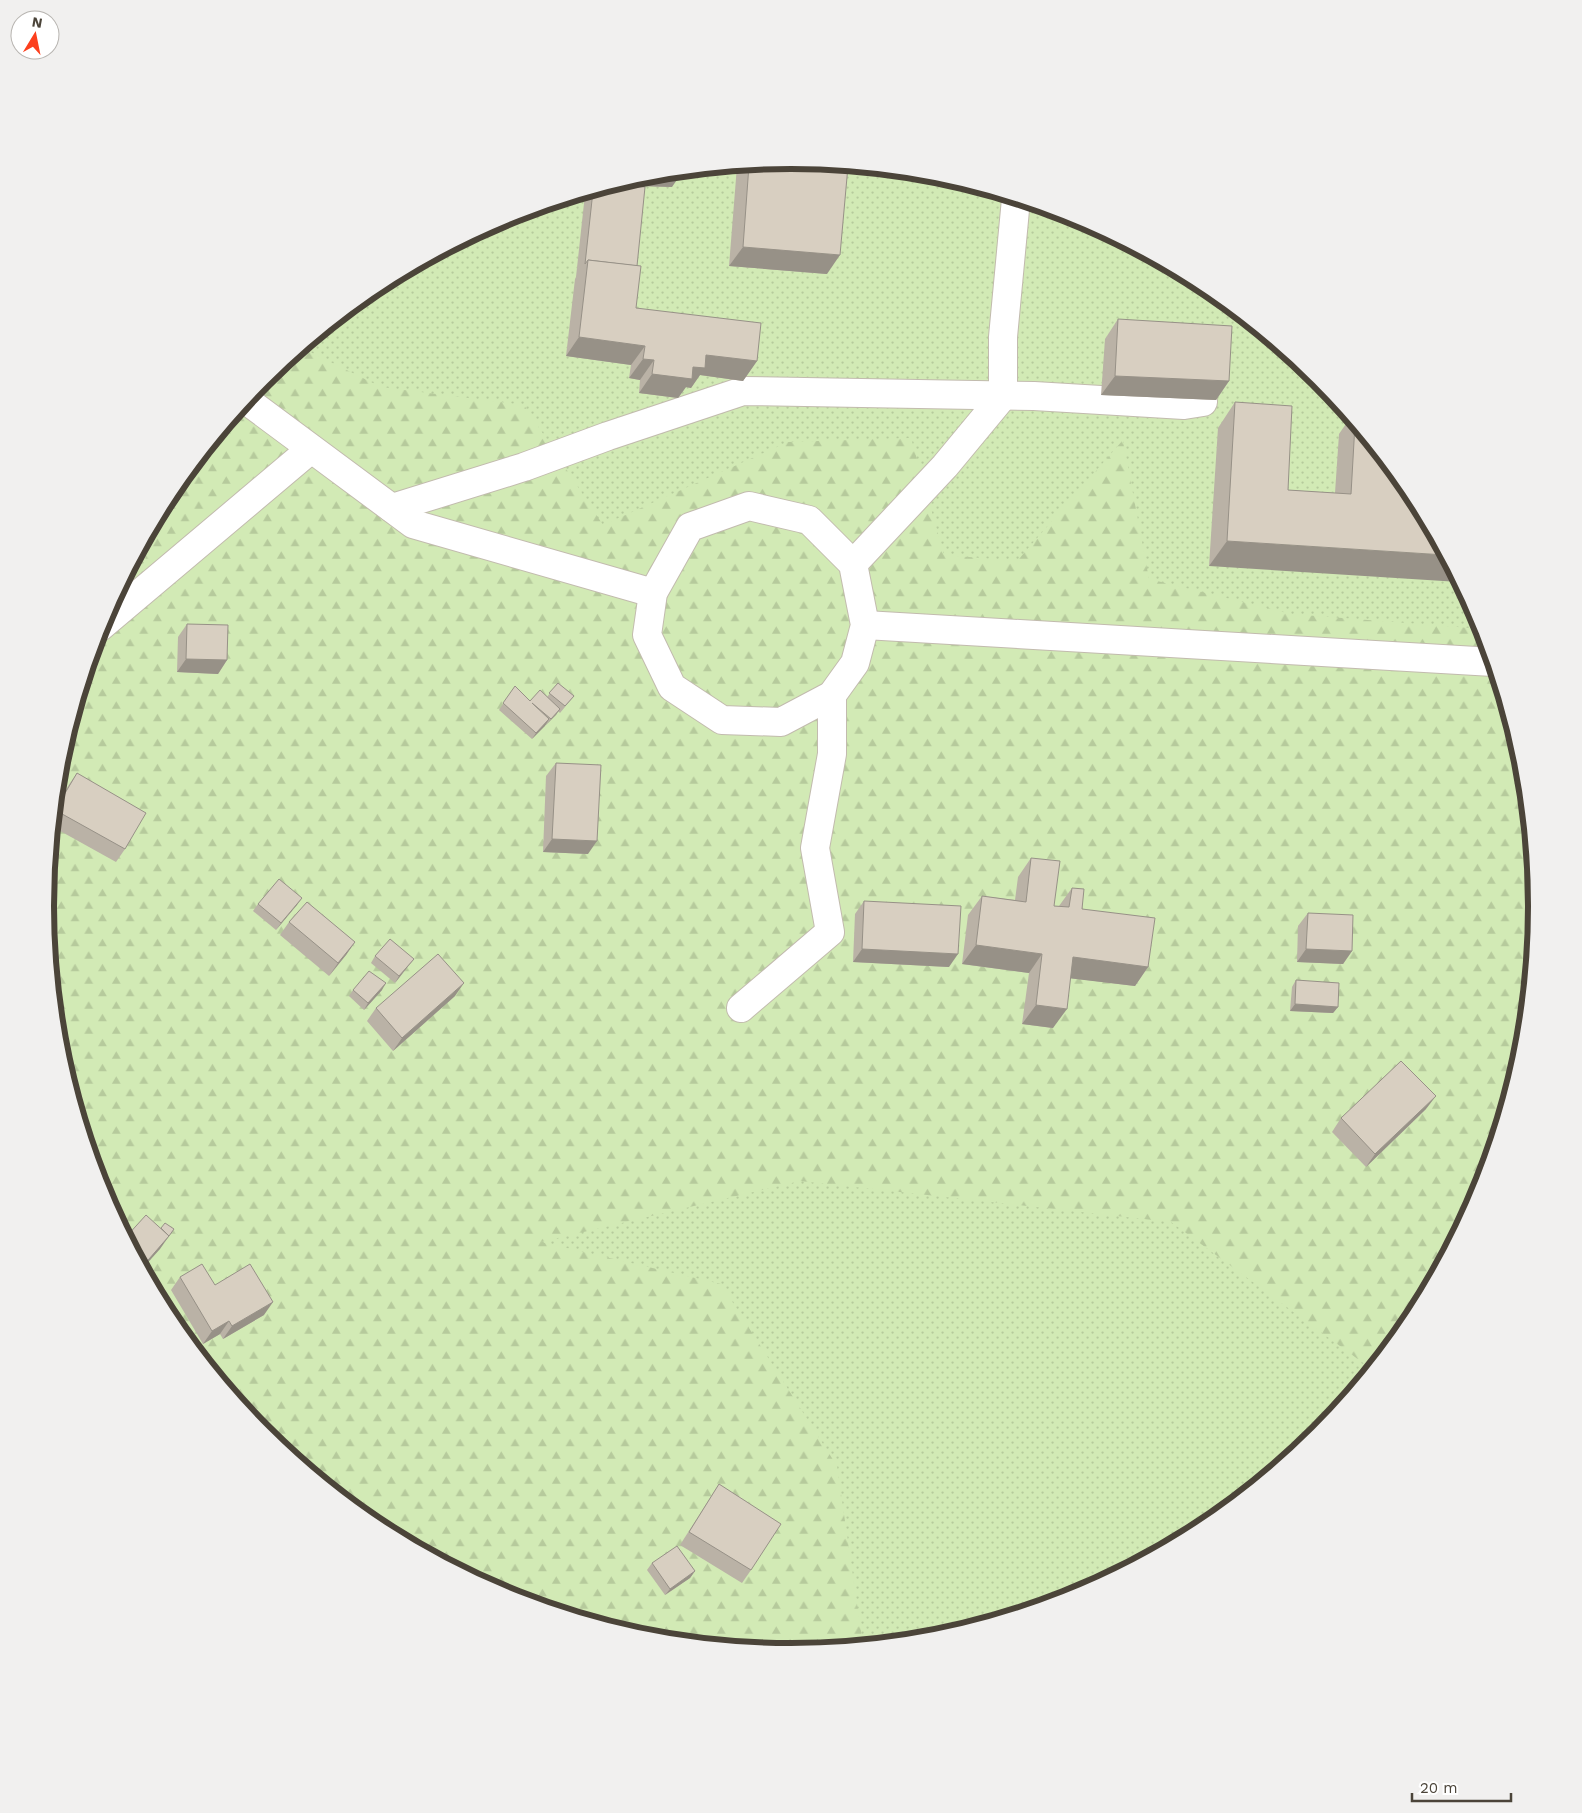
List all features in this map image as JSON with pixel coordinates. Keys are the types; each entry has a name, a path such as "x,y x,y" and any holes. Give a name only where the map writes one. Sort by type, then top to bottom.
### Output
{"lane":[{"path":"853,564 945,466 1003,396 1003,337 1016,204"},
{"path":"392,508 524,467 608,436 743,391 1078,397 1184,405 1203,402"},
{"path":"252,404 413,524 653,593"},
{"path":"114,615 311,448"},
{"path":"749,506 809,520 853,564 866,625 855,663 832,695 780,722 722,720 672,688 647,635 653,593 690,527 749,506"},
{"path":"866,625 1486,662"},
{"path":"741,1008 830,932 815,848 832,754 832,695"}],"green space":[{"path":"791,169 887,176 935,183 982,194 1028,208 1073,225 1117,245 1160,268 1201,293 1277,352 1345,420 1376,458 1404,497 1452,580 1472,624 1503,716 1522,810 1527,858 1527,955 1522,1003 1503,1097 1489,1143 1472,1189 1452,1233 1429,1275 1404,1316 1345,1393 1277,1461 1240,1491 1201,1520 1117,1568 1073,1588 1028,1605 982,1619 935,1630 839,1642 791,1644 695,1637 647,1630 600,1619 554,1605 509,1588 465,1568 422,1545 381,1520 305,1461 237,1393 206,1355 178,1316 130,1233 110,1189 79,1097 60,1003 55,955 55,858 60,810 79,716 93,670 110,624 130,580 153,538 178,497 237,420 305,352 342,322 381,293 465,245 509,225 554,208 600,194 647,183 743,171"},
{"path":"307,350 381,387 524,405 603,525 788,442 911,438 944,555 1017,561 1123,440 1149,579 1291,614 1474,628 1503,716 1522,810 1527,858 1527,955 1522,1003 1503,1097 1472,1189 1452,1233 1404,1316 1367,1366 1171,1222 800,1181 541,1242 721,1284 837,1466 862,1640 791,1644 743,1642 647,1630 600,1619 554,1605 509,1588 465,1568 381,1520 342,1491 305,1461 237,1393 178,1316 153,1275 130,1233 110,1189 93,1143 79,1097 60,1003 55,955 55,858 60,810 68,763 79,716 93,670 109,628 144,604 146,552 178,497 237,420 270,385"}],"building":[{"path":"791,169 847,172 840,255 743,247 749,171"},
{"path":"635,186 645,187 637,266 588,260 585,264 592,196"},
{"path":"588,260 641,266 636,308 761,323 757,361 706,355 705,368 693,367 692,379 652,374 654,360 643,359 645,346 579,337"},
{"path":"1118,319 1232,326 1229,381 1115,376"},
{"path":"1235,402 1292,406 1288,490 1351,494 1355,432 1404,497 1438,555 1227,541"},
{"path":"187,624 228,625 227,660 186,659"},
{"path":"558,683 574,696 565,706 549,693"},
{"path":"515,686 530,701 540,690 560,709 551,719 532,703 549,719 536,733 503,703"},
{"path":"556,763 601,765 597,841 552,839"},
{"path":"77,773 146,813 125,849 60,813 62,798"},
{"path":"1031,858 1060,861 1054,906 1069,907 1072,888 1084,889 1082,909 1155,918 1148,967 1073,957 1067,1009 1036,1005 1042,954 976,945 982,896 1026,902"},
{"path":"279,879 302,898 281,923 258,904"},
{"path":"864,901 961,906 958,954 862,949"},
{"path":"307,902 355,942 338,963 289,922"},
{"path":"1308,913 1353,915 1352,951 1306,949"},
{"path":"390,939 414,959 399,976 375,956"},
{"path":"438,954 464,983 402,1038 376,1008"},
{"path":"369,971 386,983 368,1003 353,990"},
{"path":"1296,980 1339,983 1338,1007 1295,1004"},
{"path":"1401,1061 1436,1096 1375,1154 1341,1118"},
{"path":"146,1215 169,1236 146,1262 130,1233"},
{"path":"165,1223 174,1229 169,1236 161,1228"},
{"path":"202,1264 215,1285 250,1264 273,1302 232,1326 229,1321 212,1331 180,1277"},
{"path":"719,1484 781,1524 751,1570 689,1532"},
{"path":"677,1546 695,1571 670,1589 652,1563"}]}
